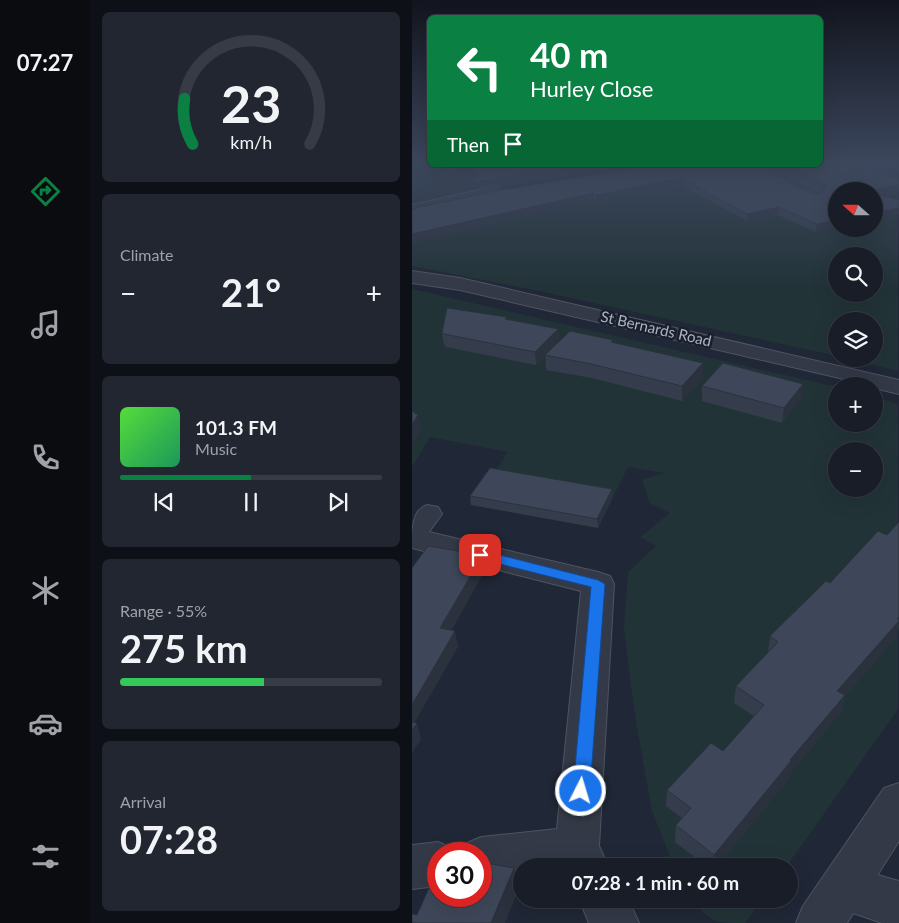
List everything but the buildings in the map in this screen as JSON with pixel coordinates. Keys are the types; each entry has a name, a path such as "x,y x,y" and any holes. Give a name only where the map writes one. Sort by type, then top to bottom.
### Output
{"street":[{"path":"412,210 440,204"},
{"name":"St Bernards Road","path":"412,277 460,284 772,355 898,387"},
{"path":"417,528 598,584 582,857 492,859"},
{"path":"831,905 898,802"},
{"path":"412,867 427,865"},
{"path":"831,905 898,905"},
{"path":"607,908 615,923"}],"shaded area":[{"path":"507,204 828,204 828,238 883,238 883,204 898,204 898,371 882,367 883,312 828,312 828,354 539,291 412,266 412,220"},
{"path":"412,289 828,385 828,432 883,432 883,399 898,404 898,709 793,858 671,858 652,811 635,716 624,629 628,572 656,546 640,537 670,513 650,503 642,480 664,473 628,467 613,497 491,477 508,452 430,437 412,467"},
{"path":"700,908 756,908 745,923 720,922 704,913"}],"route":[{"path":"480,555 598,584 581,791"}]}
